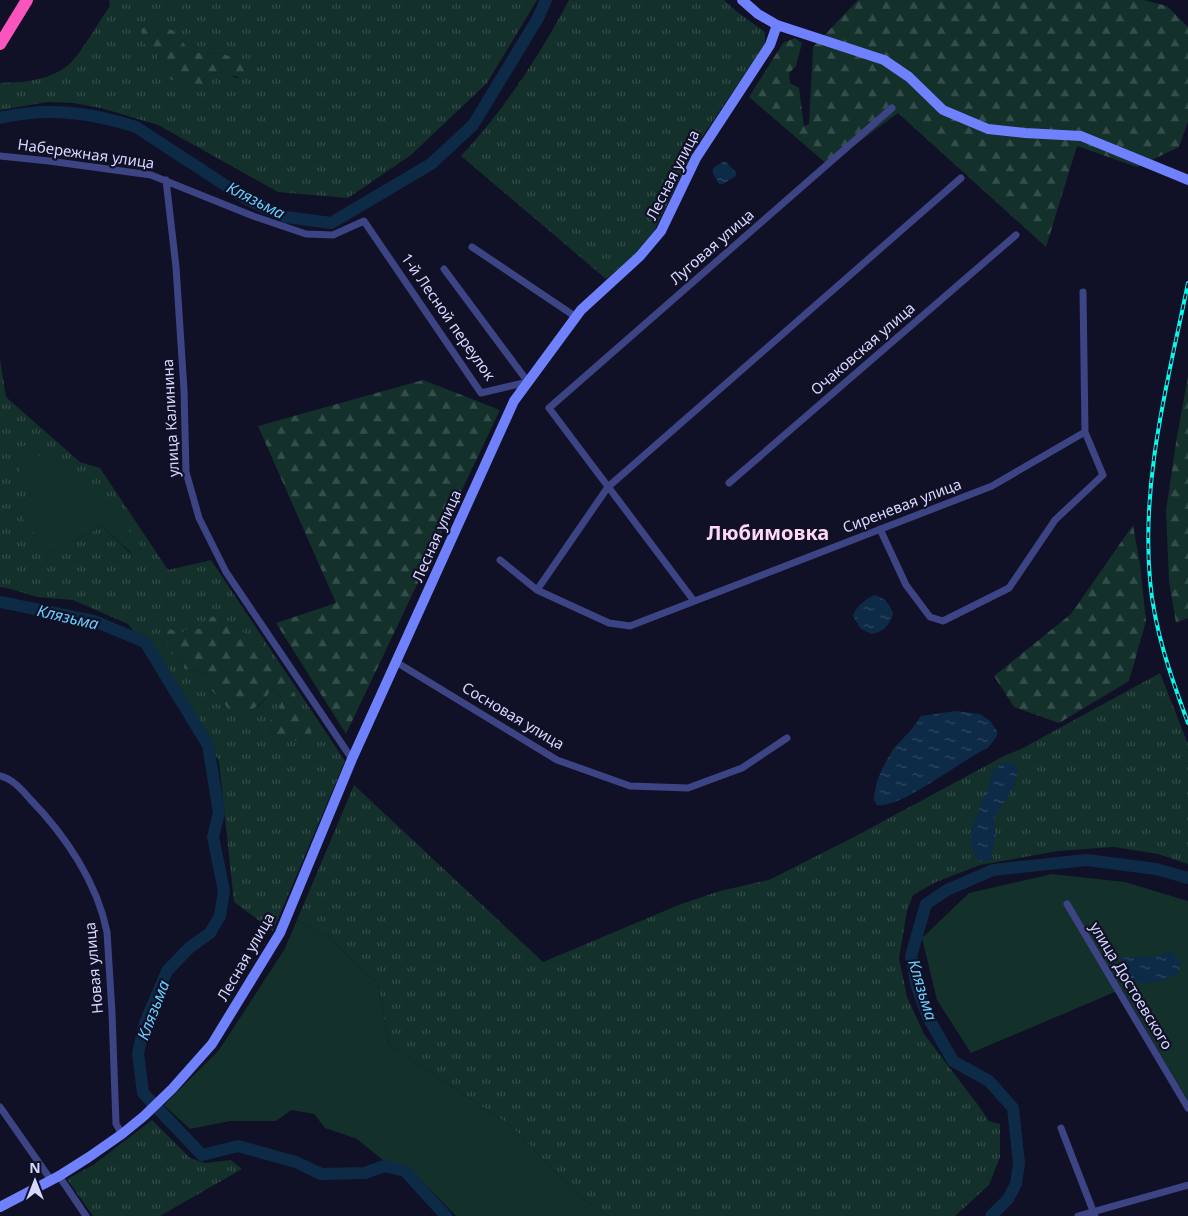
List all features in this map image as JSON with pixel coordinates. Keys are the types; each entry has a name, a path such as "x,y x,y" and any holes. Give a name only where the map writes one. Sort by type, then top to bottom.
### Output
{"highway":[{"path":"0,44 27,0"}],"street":[{"path":"742,0 758,14 777,25 884,60 909,77 943,110 988,130 1081,136 1188,180"},
{"name":"Лесная улица","path":"0,1207 55,1178 122,1134 172,1089 212,1044 280,933 352,759 514,401 580,310 640,256 661,231 696,158 770,45 777,25"},
{"name":"Луговая улица","path":"608,487 549,408 892,108"},
{"name":"Набережная улица","path":"0,156 142,174 166,180 253,216 306,234 334,235 364,221"},
{"path":"538,590 608,487 961,178"},
{"name":"улица Калинина","path":"166,180 176,267 184,390 186,472 199,518 226,572 352,759"},
{"name":"1-й Лесной переулок","path":"364,221 481,393 528,382"},
{"name":"Очаковская улица","path":"729,484 1016,235"},
{"path":"472,247 576,317"},
{"path":"444,269 528,382"},
{"path":"880,529 906,585 930,617 944,621 1009,588 1055,520 1102,475 1085,432 1083,292"},
{"name":"Сиреневая улица","path":"500,560 538,590 608,623 630,626 992,486 1085,432"},
{"path":"608,487 694,601"},
{"name":"Сосновая улица","path":"396,662 557,760 630,786 688,788 742,768 787,738"},
{"name":"Новая улица","path":"0,776 5,777 18,786 40,809 71,848 93,890 105,919 112,1013 116,1124 122,1134"},
{"name":"улица Достоевского","path":"1067,904 1188,1108"},
{"path":"0,1107 86,1216"},
{"path":"1061,1128 1094,1214"},
{"path":"1078,1216 1094,1214 1188,1185"}],"green space":[{"path":"109,0 537,0 487,83 411,155 348,198 278,192 158,125 101,108 73,103 48,102 0,110 0,83 44,78 60,71 72,61 83,47 110,6","holes":["179,33 187,52 223,54 239,79 227,74 213,72 202,81 166,77 155,50"]},
{"path":"569,0 724,0 765,32 765,44 696,146 654,231 638,252 606,279 461,156 507,101 546,41"},
{"path":"858,0 1144,0 1167,6 1188,27 1188,122 1179,147 1137,167 1077,146 1046,247 898,113 828,165 749,97 783,43 795,38 802,43 796,66 789,73 790,83 799,88 804,126 809,124 813,47"},
{"path":"154,23 179,33 188,52 223,54 253,65 254,77 238,77 213,72 202,81 206,91 191,89 166,77 155,50 143,43 141,29"},
{"path":"0,359 6,397 80,462 100,468 168,570 211,560 345,761 273,931 234,902 219,762 189,703 128,624 73,600 37,597 0,587","holes":["37,487 142,549 131,554 102,526 72,542 24,501","224,618 240,629 250,640 257,640 263,643 311,730 311,738 287,732 274,737 270,731 269,724 271,718 278,713 282,699 272,689 267,694 265,700 253,710 227,706 223,700 211,692 212,679 206,673 185,669 177,657 176,632 182,633 188,629 203,629"]},
{"path":"1188,377 1188,618 1176,623 1169,581 1166,511"},
{"path":"423,380 500,410 346,734 276,623 336,603 258,426"},
{"path":"25,445 118,516 142,549 132,554 102,526 72,542 47,547 24,523 24,501 37,487 23,475 11,458"},
{"path":"1133,525 1140,564 1146,621 1129,681 1059,723 1014,707 994,676 1071,614"},
{"path":"211,617 224,618 240,629 250,640 257,640 263,643 312,723 311,738 298,743 287,733 281,737 274,737 270,731 269,724 271,718 278,713 282,699 272,689 264,700 250,711 241,714 236,713 231,711 211,691 209,686 212,679 206,673 185,669 177,657 171,653 163,633 169,629 182,633 188,629 203,629"},
{"path":"1160,673 1188,744 1188,864 1158,854 1114,847 1058,851 980,865 936,882 913,895 907,911 899,958 907,997 924,1034 989,1121 1000,1124 1000,1157 989,1185 955,1216 609,1216 576,1194 511,1126 389,1045 378,984 330,939 297,920 354,785 543,962 681,904 720,891 769,880 854,837 1004,756 1021,749"},
{"path":"1052,874 1125,882 1188,901 1188,1101 1122,989 971,1053 937,1000 922,938 969,893"},
{"path":"297,920 330,939 378,984 389,1045 511,1126 576,1194 609,1216 456,1216 408,1167 384,1161 357,1139 325,1128 314,1114 291,1110 276,1121 230,1121 190,1129 164,1105 219,1050 284,950"},
{"path":"152,1120 190,1158 205,1163 231,1160 242,1169 160,1216 93,1216 67,1179 93,1165"}],"water":[{"path":"726,162 736,172 736,176 723,184 719,184 713,174 713,169"},
{"path":"874,595 886,602 893,614 885,628 871,634 860,628 853,616 858,606"},
{"path":"956,711 980,714 990,721 997,731 997,736 988,748 916,792 888,804 877,805 874,796 877,781 894,748 921,716"},
{"path":"1006,762 1013,763 1018,769 1015,785 994,819 996,835 991,854 994,859 981,862 976,857 971,845 971,832 993,771"},
{"path":"1170,951 1181,962 1179,973 1164,980 1151,983 1121,980 1120,958 1157,956"}],"waterway":[{"name":"Клязьма","path":"0,118 35,113 68,113 102,118 136,127 248,200 286,217 331,223 431,164 473,125 538,18 546,0"},
{"name":"Клязьма","path":"0,602 94,621 145,642 208,745 219,813 213,837 224,891 220,916 210,933 189,948 167,971 145,1023 138,1053 143,1093 202,1155 238,1146 296,1162 321,1174 365,1173 384,1166 405,1171 446,1216"},
{"name":"Клязьма","path":"991,1216 1008,1199 1016,1184 1019,1163 1013,1108 989,1081 953,1061 928,1017 917,987 911,956 926,904 947,890 993,870 1087,860 1156,869 1188,878"}],"railway":[{"path":"1188,283 1158,430 1149,505 1148,542 1150,580 1155,617 1159,635 1188,723"}],"district":[{"name":"Любимовка","path":"768,533"}]}
